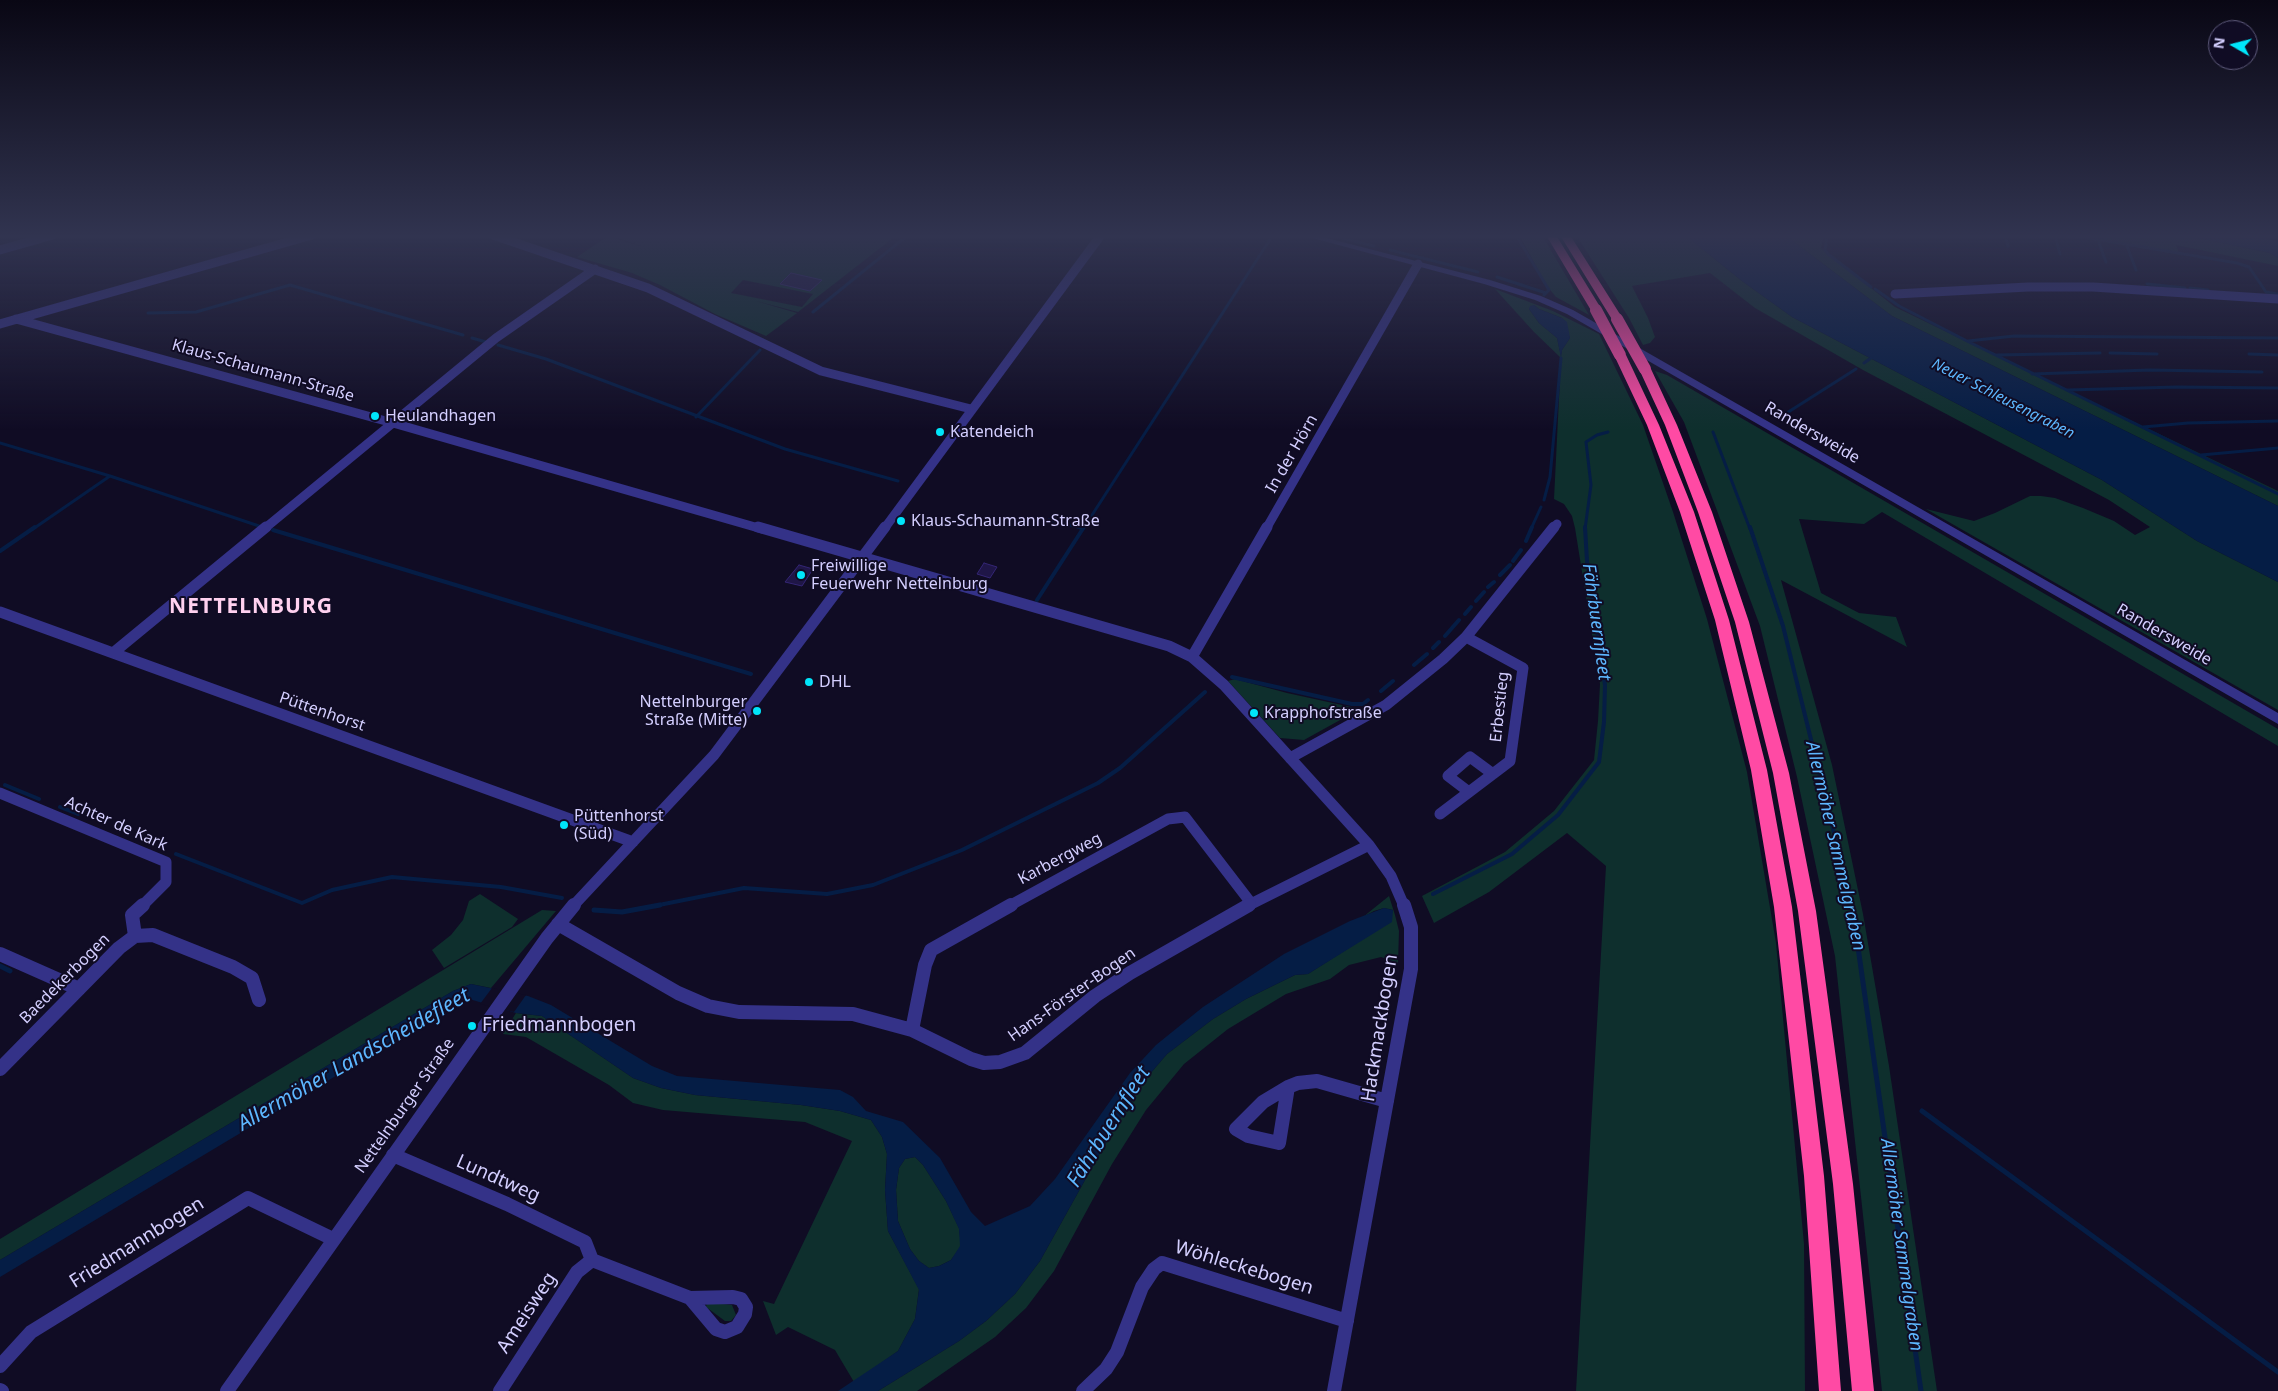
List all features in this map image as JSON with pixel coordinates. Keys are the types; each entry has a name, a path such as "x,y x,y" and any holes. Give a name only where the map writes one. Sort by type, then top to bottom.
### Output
{"highway":[{"path":"1590,300 1620,355 1653,425 1687,512 1722,620 1758,770 1784,907 1814,1176 1830,1391"},
{"path":"1605,300 1645,369 1705,512 1742,622 1781,773 1808,911 1843,1184 1863,1391"}],"street":[{"path":"0,324 83,300"},
{"path":"113,653 496,338 550,300"},
{"path":"671,300 822,371 972,408"},
{"name":"Nettelnburger Straße","path":"227,1391 507,991 558,924 710,760 863,558 1053,300"},
{"name":"In der Hörn","path":"1192,657 1397,300"},
{"name":"Randersweide","path":"1539,300 1570,312 2278,719"},
{"name":"Klaus-Schaumann-Straße","path":"16,319 392,423 863,558 1169,646 1192,657"},
{"path":"1290,758 1390,702 1443,659 1466,637 1556,524"},
{"name":"Püttenhorst","path":"0,612 633,842"},
{"name":"Erbestieg","path":"1440,814 1510,761 1524,668 1466,637"},
{"name":"Hackmackbogen","path":"1192,657 1224,685 1369,845 1391,876 1404,904 1411,927 1413,946 1411,969 1334,1391"},
{"name":"Erbestieg","path":"1469,792 1448,776 1470,757 1493,774"},
{"name":"Achter de Kark","path":"0,793 166,862 166,882 132,914 134,936"},
{"name":"Karbergweg","path":"912,1030 925,965 931,950 942,942 1168,819 1185,817 1251,903"},
{"name":"Hans-Förster-Bogen","path":"558,924 678,993 708,1006 739,1012 853,1014 912,1030 984,1063 1012,1059 1025,1052 1095,996 1130,973 1251,903 1369,845"},
{"name":"Baedekerbogen","path":"0,1069 119,948 134,936 153,935 233,967 252,978 259,1000"},
{"path":"0,954 79,990"},
{"path":"1288,1087 1298,1083 1317,1081 1388,1101"},
{"name":"Lundtweg","path":"393,1155 507,1204 585,1242 592,1260"},
{"name":"Friedmannbogen","path":"0,1366 31,1332 248,1198 333,1239"},
{"path":"592,1260 690,1298"},
{"name":"Ameisweg","path":"500,1391 577,1272 592,1260"},
{"name":"Wöhleckebogen","path":"1083,1391 1106,1369 1117,1352 1142,1287 1154,1269 1162,1263 1347,1320"}],"green space":[{"path":"688,300 766,300 802,307 808,300 814,300 798,312 756,301 797,313 766,336 715,314"},
{"path":"1505,300 1524,300 1553,311 1599,334 1643,425 1673,512 1707,619 1747,772 1776,943 1804,1244 1805,1391 1576,1391 1606,866 1567,833 1489,892 1434,923 1422,896 1505,852 1554,811 1594,760 1600,684 1575,528 1572,516 1564,504 1554,499 1561,358","holes":["1534,305 1539,309 1562,318 1570,338 1562,350 1561,356 1557,338 1539,323 1529,309"]},
{"path":"1561,300 1580,300 1589,315"},
{"path":"1617,300 1639,300 1655,337 1650,343 1643,345"},
{"path":"1745,300 1768,300 1792,317 2102,480 2197,541 2278,582 2278,710 1926,509 1974,521 2030,496 2041,496 2055,498 2083,508 2114,521 2135,535 2150,527 2109,500 1863,370 1755,308"},
{"path":"1871,300 1886,300 1895,307 2278,491 2278,506 1892,316"},
{"path":"1655,371 1667,375 2278,729 2278,746 1882,512 1864,524 1799,519 1821,593 1859,613 1896,617 1907,647 1781,580 1832,765 1863,914 1889,1066 1937,1391 1882,1391 1835,956 1797,777 1760,626 1684,422"},
{"path":"1235,679 1360,709 1304,740 1280,738 1228,681"},
{"path":"480,894 518,919 512,927 444,968 432,950 451,935 463,920 469,901"},
{"path":"1389,896 1395,915 1399,931 1398,963 1381,957 1349,965 1330,979 1286,994 1228,1029 1184,1064 1146,1110 1112,1164 1054,1271 1026,1308 995,1337 917,1391 878,1391 959,1341 986,1321 1015,1294 1040,1261 1110,1135 1143,1082 1167,1054 1213,1019 1246,999 1295,975 1308,974 1369,935 1393,910 1384,908 1363,917"},
{"path":"542,910 556,911 491,988 471,984 453,991 0,1260 0,1239"},
{"path":"516,1013 542,1016 633,1078 661,1088 695,1095 801,1105 840,1111 871,1120 882,1137 887,1154 885,1190 888,1231 919,1289 915,1319 898,1351 854,1382 835,1350 788,1327 776,1335 763,1301 774,1304 852,1141 805,1122 663,1110 633,1103 609,1085 526,1037 503,1034"},
{"path":"915,1157 923,1165 946,1201 959,1228 961,1246 951,1260 939,1266 929,1268 919,1261 910,1249 898,1221 896,1190 899,1168 905,1159"},
{"path":"707,1302 732,1305 736,1315 731,1321 725,1321 706,1307"}],"water":[{"name":"Neuer Schleusengraben","path":"1768,300 1871,300 1892,316 2278,506 2278,582 2197,541 2102,480 1792,317"},
{"path":"1534,305 1567,322 1570,338 1562,350 1561,358 1557,338 1539,323 1529,309 1530,306"},
{"name":"Allermöher Landscheidefleet","path":"1384,908 1393,910 1392,922 1308,974 1295,975 1246,999 1213,1019 1167,1054 1143,1082 1110,1135 1040,1261 1015,1294 986,1321 959,1341 878,1391 838,1391 898,1351 915,1319 919,1290 888,1231 885,1190 887,1154 882,1137 871,1120 840,1111 801,1105 695,1095 661,1088 633,1078 542,1016 516,1013 466,998 0,1277 0,1260 453,991 471,984 528,996 551,1005 652,1066 677,1076 840,1090 853,1097 866,1111 903,1122 940,1158 971,1212 985,1226 1030,1206 1055,1179 1130,1073 1156,1045 1203,1007 1284,954 1350,921","holes":["915,1157 923,1165 946,1201 959,1229 960,1246 951,1260 939,1266 929,1268 919,1261 910,1249 898,1221 896,1190 899,1168 905,1159"]}],"pier":[{"path":"492,988 526,995 514,1012 480,1004"}],"building":[{"path":"984,563 997,567 990,578 977,574"},
{"name":"Freiwillige Feuerwehr Nettelnburg","path":"799,565 813,569 802,586 785,582"}],"waterway":[{"path":"148,313 196,312 238,300"},
{"path":"342,300 463,335"},
{"path":"813,312 828,300"},
{"path":"1083,529 1231,300"},
{"path":"1890,300 2034,374"},
{"path":"1968,341 2014,336 2278,338"},
{"path":"472,338 486,342"},
{"path":"498,345 546,359 697,416"},
{"path":"697,416 760,350"},
{"path":"1997,355 2100,353"},
{"path":"2110,353 2157,354"},
{"path":"2249,354 2278,355"},
{"path":"1544,500 1550,477 1561,358"},
{"path":"1864,363 1871,358"},
{"path":"1782,416 1856,369"},
{"path":"2034,374 2150,370 2262,372"},
{"path":"2034,374 2278,494"},
{"path":"2068,390 2177,387 2278,388"},
{"path":"697,416 785,449 898,481"},
{"path":"2143,427 2188,423 2278,421"},
{"name":"Fährbuernfleet","path":"1585,528 1591,485 1586,442 1597,435 1608,432"},
{"name":"Allermöher Sammelgraben","path":"1713,432 1750,529"},
{"path":"0,443 110,476"},
{"path":"2201,455 2278,448"},
{"path":"33,529 110,476"},
{"path":"110,476 259,526"},
{"path":"1531,529 1541,507"},
{"path":"1049,520 1082,528 1079,527"},
{"path":"0,551 35,527"},
{"path":"1037,600 1084,527"},
{"path":"1526,541 1532,527"},
{"name":"Allermöher Sammelgraben","path":"1750,527 1783,626 1852,906"},
{"name":"Fährbuernfleet","path":"1433,894 1512,854 1558,815 1599,762 1604,722 1605,685 1587,561 1585,528"},
{"path":"273,530 751,674"},
{"path":"1513,561 1521,550"},
{"path":"1500,575 1510,565"},
{"path":"1488,587 1494,582"},
{"path":"1476,601 1484,592"},
{"path":"1465,614 1471,607"},
{"path":"1445,636 1459,620"},
{"path":"1433,648 1439,642"},
{"path":"1414,665 1427,654"},
{"path":"1232,677 1352,704 1363,704 1368,700"},
{"path":"1381,691 1393,681"},
{"path":"654,906 744,888 827,894 873,885 962,850 1098,783 1120,768 1205,692"},
{"path":"5,785 39,799"},
{"path":"60,807 78,814"},
{"path":"176,854 302,903 332,890 392,877 501,887 562,898"},
{"path":"594,910 622,912 660,905"},
{"name":"Allermöher Sammelgraben","path":"1852,905 1921,1391"},
{"path":"0,966 10,971"},
{"path":"1922,1111 2278,1372"}],"place":[{"name":"Heulandhagen","path":"375,416"},
{"name":"Katendeich","path":"940,432"},
{"name":"Klaus-Schaumann-Straße","path":"901,521"},
{"name":"Freiwillige Feuerwehr Nettelnburg","path":"801,575"},
{"name":"DHL","path":"809,682"},
{"name":"Nettelnburger Straße (Mitte)","path":"757,711"},
{"name":"Krapphofstraße","path":"1254,713"},
{"name":"Püttenhorst (Süd)","path":"564,825"},
{"name":"Friedmannbogen","path":"472,1026"}],"district":[{"name":"NETTELNBURG","path":"251,607"}]}
